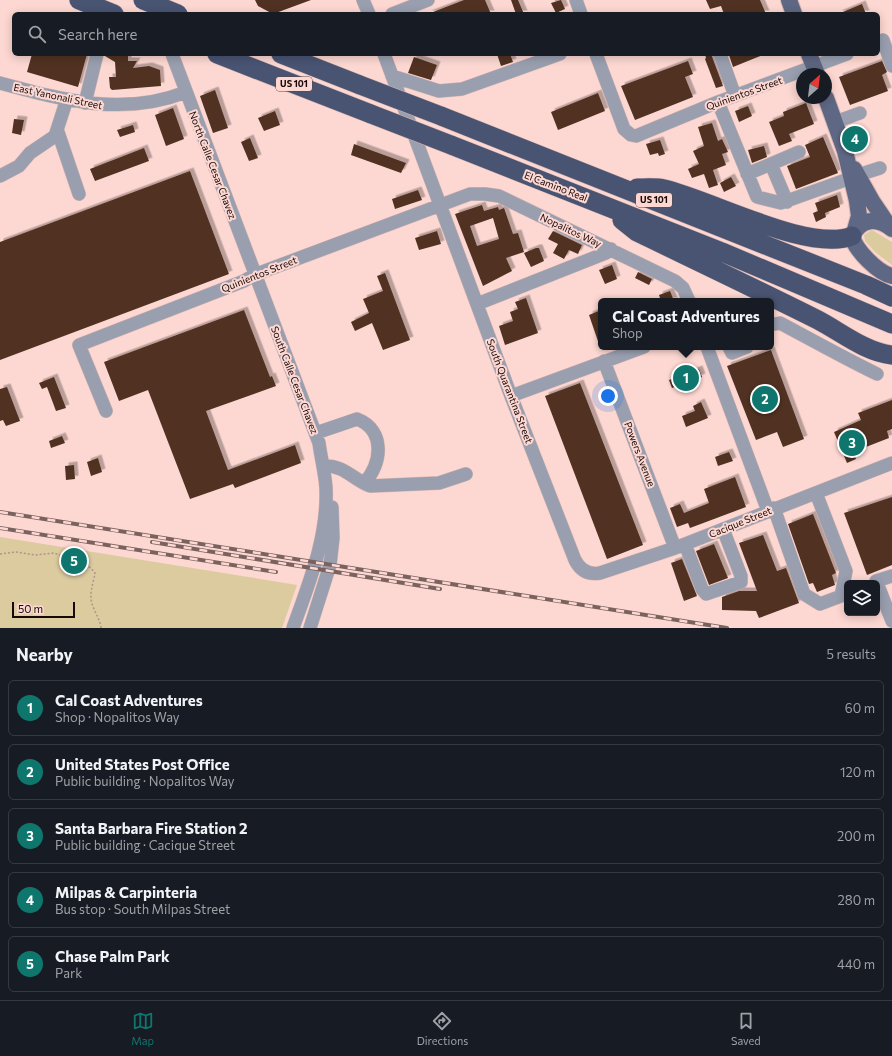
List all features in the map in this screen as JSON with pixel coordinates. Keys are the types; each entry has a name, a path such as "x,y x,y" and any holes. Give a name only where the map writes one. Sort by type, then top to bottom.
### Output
{"highway":[{"path":"79,0 109,12"},
{"path":"143,0 173,12"},
{"name":"El Camino Real","path":"222,56 722,252 886,321"},
{"name":"US 101","path":"286,56 622,187 892,296"},
{"path":"622,187 664,189 800,235 832,240 844,239 854,233"},
{"path":"604,205 637,232 772,298"},
{"path":"774,299 865,346 882,353 892,355"}],"main road":[{"path":"789,0 793,12"},
{"path":"828,104 855,176 890,228"},
{"path":"855,176 859,208 859,216 854,233 857,248 888,274 892,296"},
{"path":"854,233 862,223 869,221 890,228"}],"street":[{"path":"153,0 157,12"},
{"path":"363,0 367,12"},
{"path":"397,12 428,0"},
{"path":"576,0 580,12"},
{"path":"884,40 892,66"},
{"path":"85,103 97,56"},
{"name":"North Calle Cesar Chavez","path":"173,56 254,275"},
{"name":"South Quarantina Street","path":"385,56 511,396 575,560 580,567 587,572"},
{"path":"392,76 440,91 462,89 554,56"},
{"name":"Quinientos Street","path":"597,56 624,129 631,135 641,135 718,102 813,65 841,56"},
{"path":"721,56 735,96"},
{"name":"East Yanonali Street","path":"0,84 85,103 107,106 145,104 164,100 186,92"},
{"path":"0,176 19,166 30,153 55,136 58,132 66,99"},
{"path":"718,102 757,197 772,202 786,202 880,168"},
{"path":"835,122 860,113"},
{"path":"58,132 79,194"},
{"path":"747,174 799,152"},
{"path":"772,164 786,202"},
{"name":"Nopalitos Way","path":"440,205 470,194 499,196 675,281 683,288 688,298"},
{"name":"Quinientos Street","path":"106,411 79,345 244,281 254,275 440,205"},
{"path":"477,304 605,254 611,249"},
{"name":"South Calle Cesar Chavez","path":"254,275 316,433 326,488 325,514 320,546 292,628"},
{"path":"775,324 780,323 809,340 820,344 877,374"},
{"path":"511,396 635,350"},
{"path":"708,350 804,594 820,604 841,596 846,571 816,493"},
{"path":"730,350 732,353 740,350"},
{"name":"Powers Avenue","path":"604,361 680,546 706,594 741,582 741,576 723,529"},
{"path":"316,433 357,419 361,420 373,430 380,448 371,474 364,484"},
{"name":"Cacique Street","path":"587,572 600,573 680,546 892,463"},
{"path":"323,466 333,466 342,469 364,484 377,486 439,483 466,474"},
{"name":"South Calle Cesar Chavez","path":"310,628 326,584 333,545 332,503 326,488"},
{"path":"879,580 892,576"},
{"path":"880,591 892,621"}],"path":[{"path":"0,554 16,552 35,555 54,553 70,558 91,568 96,574 91,596 96,614 101,622 101,628"}],"shaded area":[{"path":"872,230 892,242 892,265 875,252 865,241 864,235"},
{"path":"0,537 297,585 282,628 0,628"}],"building":[{"path":"255,0 311,0 278,12 269,12 258,6"},
{"path":"464,0 485,0 490,12 433,12"},
{"path":"511,0 518,0 523,12 515,12"},
{"path":"561,0 565,9 556,12 551,3"},
{"path":"706,0 760,0 765,12 723,12 721,6 710,9"},
{"path":"862,4 865,12 843,12"},
{"path":"31,56 86,56 78,87 27,72"},
{"path":"105,56 128,56 128,61 137,61 133,68 149,66 160,70 161,86 112,90 110,88 109,77 116,77 115,62"},
{"path":"498,56 511,56 513,62 501,66"},
{"path":"706,56 712,56 723,86 716,88 705,59"},
{"path":"729,56 760,56 733,67"},
{"path":"414,57 437,65 431,80 408,73"},
{"path":"688,61 693,74 685,77 693,97 635,120 621,86"},
{"path":"882,61 887,72 882,75 888,91 850,105 839,77"},
{"path":"215,90 228,128 213,133 200,96"},
{"path":"598,93 605,111 558,130 551,112"},
{"path":"806,104 814,124 789,134 792,141 779,146 769,122 784,116 783,112"},
{"path":"748,106 752,116 739,122 735,111"},
{"path":"173,108 184,139 166,146 155,115"},
{"path":"275,111 280,125 264,131 258,118"},
{"path":"14,119 24,120 21,135 12,133"},
{"path":"712,123 718,141 722,139 728,152 722,154 726,165 713,170 718,185 709,188 704,174 692,178 688,169 699,164 693,151 704,146 698,127"},
{"path":"133,125 135,132 120,137 117,130"},
{"path":"823,137 838,173 796,189 787,166 810,157 805,145"},
{"path":"250,138 258,158 249,161 241,142"},
{"path":"660,140 665,154 659,156 658,153 650,155 646,144"},
{"path":"354,144 406,163 401,173 351,155"},
{"path":"764,146 767,157 752,163 748,150"},
{"path":"144,148 149,161 95,181 90,169"},
{"path":"190,171 229,274 0,360 0,242"},
{"path":"731,177 736,186 724,192 720,183"},
{"path":"418,190 422,200 395,209 392,199"},
{"path":"837,195 840,207 825,213 826,217 816,222 813,213 818,211 815,203"},
{"path":"482,205 484,211 498,207 499,210 504,208 513,234 518,233 524,252 506,258 512,271 483,286 455,214","holes":["493,218 499,239 477,246 470,226"]},
{"path":"437,231 441,244 419,250 415,238"},
{"path":"553,231 582,245 578,254 569,250 564,259 553,253 558,244 548,239"},
{"path":"539,248 544,261 531,267 524,253"},
{"path":"612,265 617,279 605,284 599,270"},
{"path":"638,272 652,279 649,285 635,278"},
{"path":"385,273 410,340 383,350 372,323 355,331 351,322 369,313 363,299 383,291 377,276"},
{"path":"670,291 673,298 660,298 659,295"},
{"path":"526,298 538,333 505,345 499,326 513,321 510,312 518,309 515,302"},
{"path":"244,310 270,377 272,376 276,386 206,411 228,470 295,445 301,463 235,488 233,484 190,499 148,390 119,401 104,362"},
{"path":"598,311 598,341 589,315"},
{"path":"771,350 804,439 783,447 777,432 756,440 727,366"},
{"path":"699,369 702,377 672,388 669,380"},
{"path":"54,377 66,408 56,411 47,387 42,389 39,383"},
{"path":"580,383 643,545 607,559 545,396"},
{"path":"7,387 20,421 6,426 3,420 0,421 0,389"},
{"path":"892,400 892,429 887,431 889,438 853,452 856,459 847,463 834,432 861,420 858,413"},
{"path":"701,402 708,418 686,427 682,416 695,411 693,406"},
{"path":"62,436 65,443 51,448 49,441"},
{"path":"729,452 733,461 718,466 715,457"},
{"path":"98,458 102,472 91,476 87,462"},
{"path":"74,465 75,479 66,480 65,466"},
{"path":"735,477 746,507 690,528 688,523 677,527 670,508 680,504 684,513 709,503 704,489"},
{"path":"892,497 892,565 867,575 844,513"},
{"path":"813,514 836,573 832,575 835,585 817,592 813,583 809,584 788,524"},
{"path":"763,535 777,571 786,568 799,603 759,618 756,611 722,610 722,597 739,591 757,591 739,543"},
{"path":"714,544 728,578 709,585 696,551"},
{"path":"682,559 697,596 684,601 671,563"}],"railway":[{"path":"0,512 727,628"},
{"path":"0,528 276,572"},
{"path":"152,542 440,589"}],"place":[{"name":"Milpas & Carpinteria","path":"855,139"},
{"name":"Cal Coast Adventures","path":"686,378"},
{"name":"United States Post Office","path":"765,399"},
{"name":"Santa Barbara Fire Station 2","path":"852,443"},
{"name":"Chase Palm Park","path":"74,561"}]}
